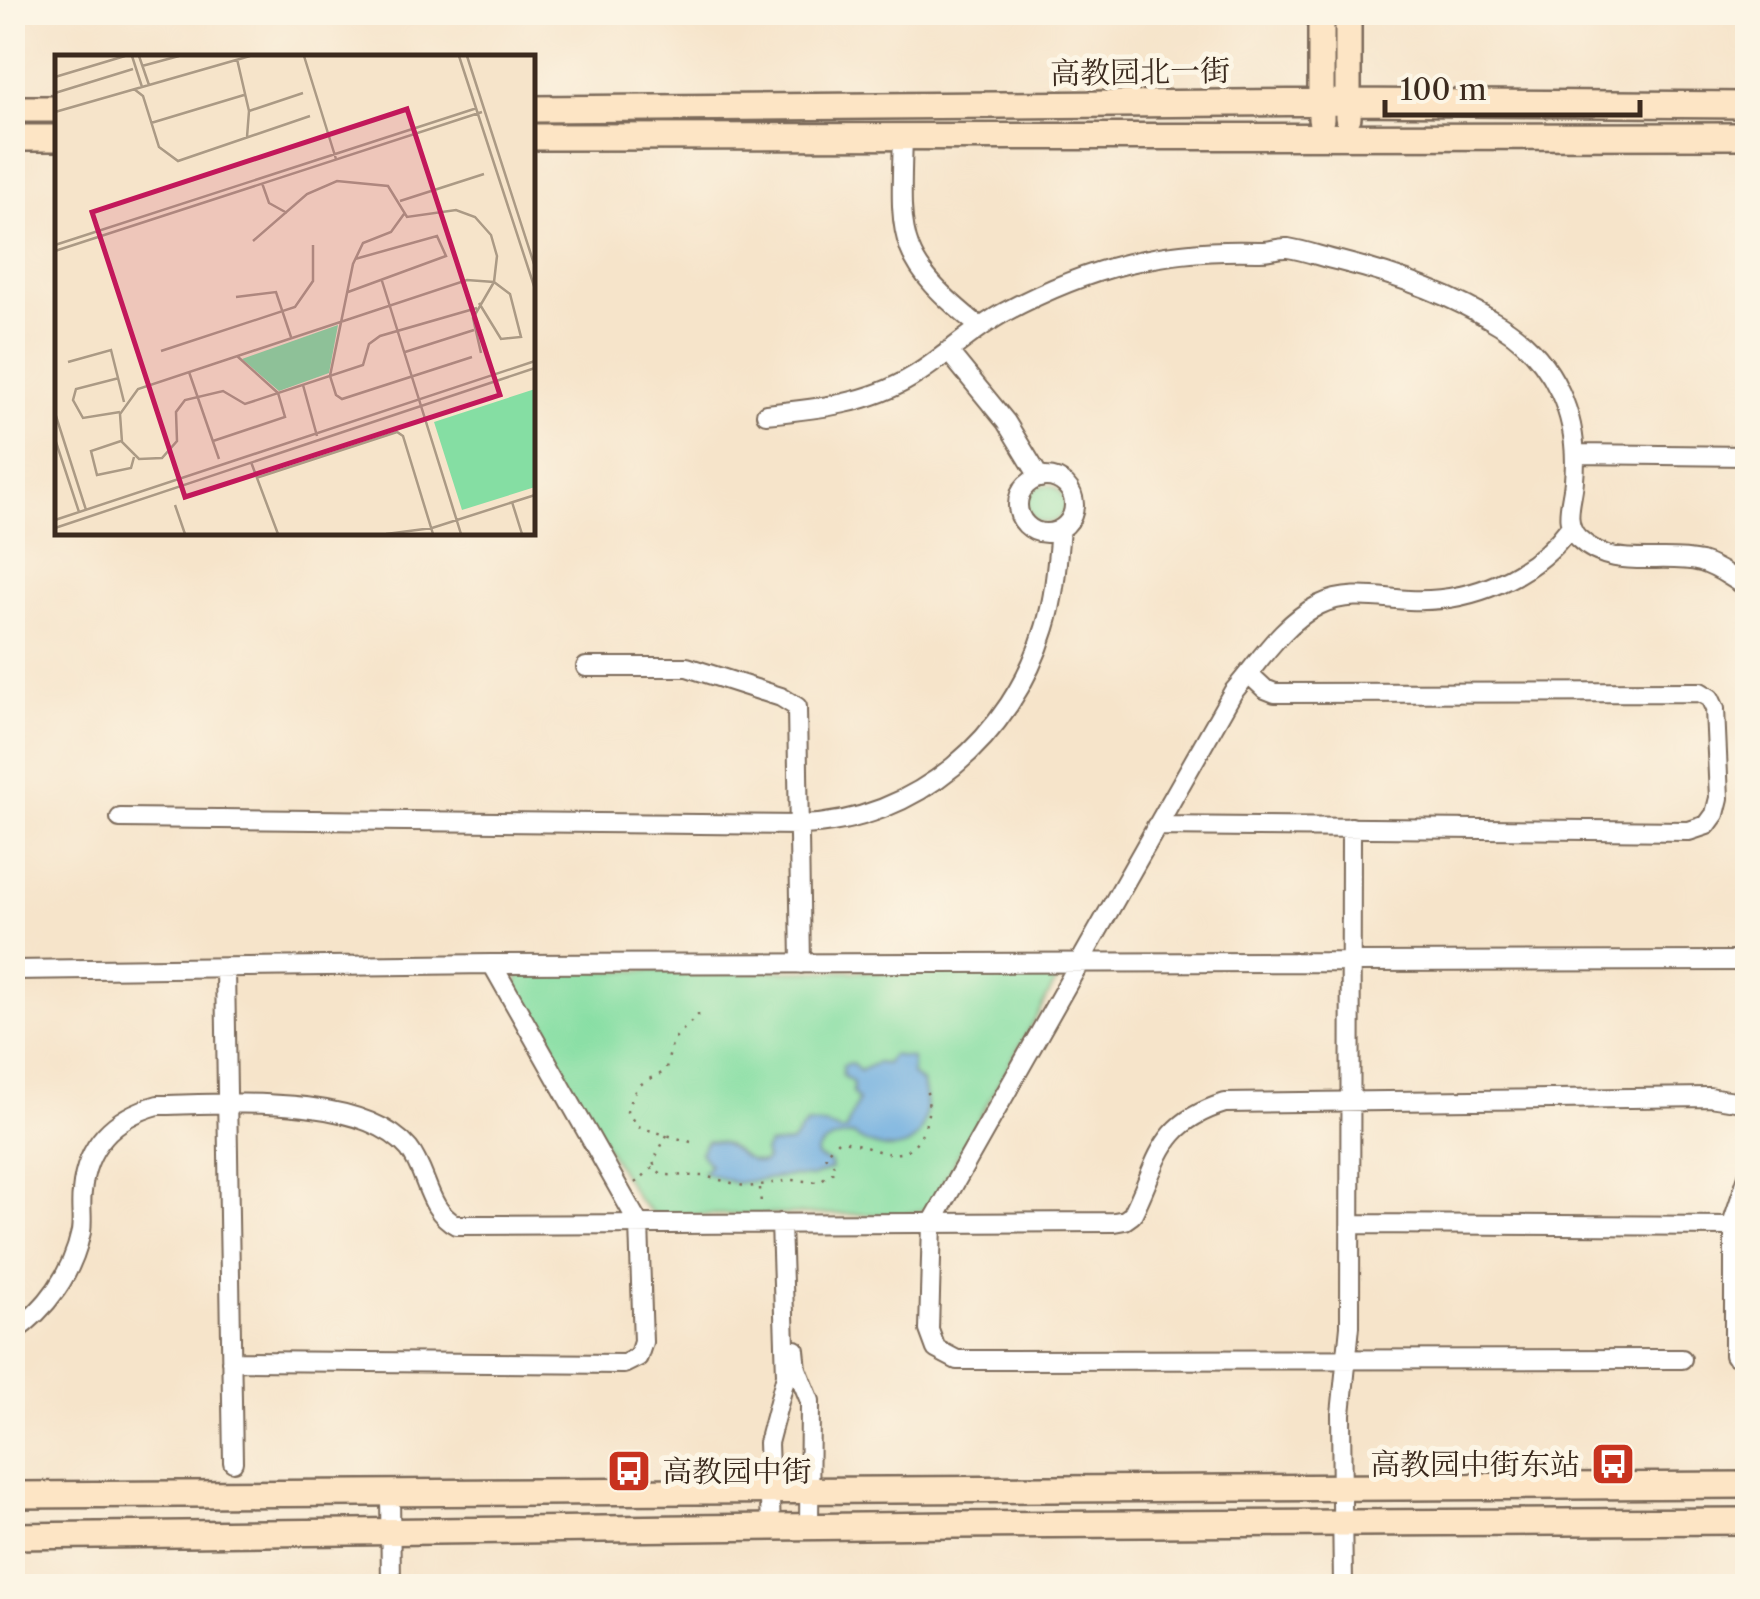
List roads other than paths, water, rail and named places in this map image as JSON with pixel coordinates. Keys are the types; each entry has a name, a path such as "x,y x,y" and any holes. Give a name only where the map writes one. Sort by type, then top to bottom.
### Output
{"main road":[{"path":"1321,12 1321,134"},
{"path":"1348,12 1348,134"},
{"name":"高教园北一街","path":"535,109 1348,102 1748,105"},
{"path":"12,110 55,110"},
{"name":"高教园北一街","path":"535,137 1748,136"},
{"path":"12,138 55,138"},
{"path":"12,1494 1748,1485"},
{"path":"12,1536 1748,1521"}],"street":[{"path":"902,136 902,223 907,248 937,290 980,327"},
{"path":"766,414 833,406 869,396 912,377 980,327 1059,286 1137,259 1176,252 1260,252 1283,248 1426,286 1509,331 1537,356 1563,394 1570,412 1574,454 1570,526 1530,566 1476,593 1431,600 1350,596 1319,605 1292,623 1249,674 1224,707 932,1222 929,1330 936,1349 951,1359 1682,1359"},
{"path":"948,351 1006,422 1040,478"},
{"path":"1574,454 1748,456"},
{"path":"120,818 800,825 848,821 895,805 929,786 977,746 1026,675 1051,606 1060,529 1072,515 1073,496 1062,482 1040,478 1022,491 1018,499 1020,516 1032,529 1041,532 1060,529"},
{"path":"1570,526 1586,544 1613,556 1646,562 1675,559 1703,563 1748,588"},
{"path":"586,666 680,666 792,702 799,716 800,964"},
{"path":"1156,826 1697,830 1711,821 1718,806 1714,703 1700,692 1276,693 1265,689 1249,674"},
{"path":"1342,1586 1342,1414 1350,1326 1351,827"},
{"path":"12,970 492,964 1748,960"},
{"path":"231,1360 633,1362 640,1353 639,1224 492,964"},
{"path":"225,968 233,1462"},
{"path":"12,1334 42,1310 67,1270 80,1232 82,1191 92,1152 106,1132 134,1111 158,1105 322,1108 376,1125 412,1152 439,1213 456,1226 1125,1220 1135,1209 1159,1150 1184,1123 1212,1107 1250,1100 1351,1099 1709,1097 1748,1103"},
{"path":"1734,1354 1734,1226 1738,1199 1748,1176"},
{"path":"786,1223 795,1360 810,1402 809,1527"},
{"path":"770,1528 770,1430 786,1376 786,1223"},
{"path":"1351,1224 1734,1226"},
{"path":"390,1492 391,1586"}],"water":[{"path":"892,1055 912,1058 912,1075 922,1082 925,1116 913,1141 884,1148 853,1135 837,1138 822,1145 816,1153 830,1163 831,1169 812,1177 735,1183 703,1172 709,1165 700,1152 707,1141 725,1144 762,1163 768,1145 791,1143 806,1124 846,1130 858,1100 853,1094 853,1083 842,1075 843,1065 851,1063 860,1071 876,1063 886,1064"}],"place":[{"name":"高教园中街东站","path":"1613,1464"},
{"name":"高教园中街","path":"629,1471"}]}
